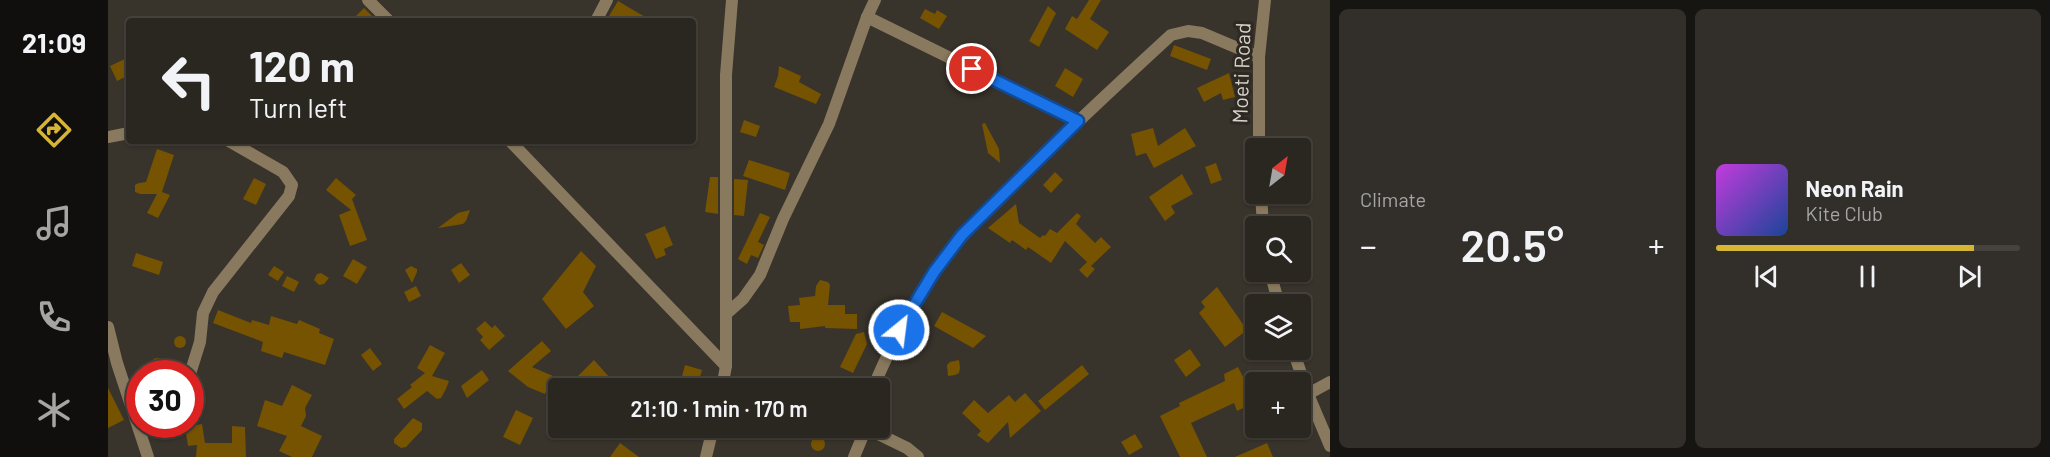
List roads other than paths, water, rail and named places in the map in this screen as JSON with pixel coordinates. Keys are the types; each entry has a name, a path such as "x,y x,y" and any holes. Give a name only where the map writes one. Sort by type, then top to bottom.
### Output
{"street":[{"path":"368,0 386,18"},
{"path":"598,18 607,0"},
{"path":"724,378 726,366 726,75 732,0"},
{"path":"726,314 743,299 760,274 783,219 829,124 875,0"},
{"name":"Moeti Road","path":"1259,138 1259,57 1265,0"},
{"path":"867,17 1078,121"},
{"path":"877,378 909,312 934,272 962,235 1078,121 1171,36 1188,31 1202,33 1259,57"},
{"path":"108,137 126,134"},
{"path":"194,360 200,342 203,313 213,292 289,196 292,185 283,172 234,144"},
{"path":"514,144 599,236 726,366"},
{"path":"108,327 126,389"},
{"path":"1311,392 1330,382"},
{"path":"1311,401 1330,446"},
{"path":"142,438 148,457"},
{"path":"706,457 711,438"},
{"path":"854,457 862,438"},
{"path":"886,438 907,448 918,457"}]}
